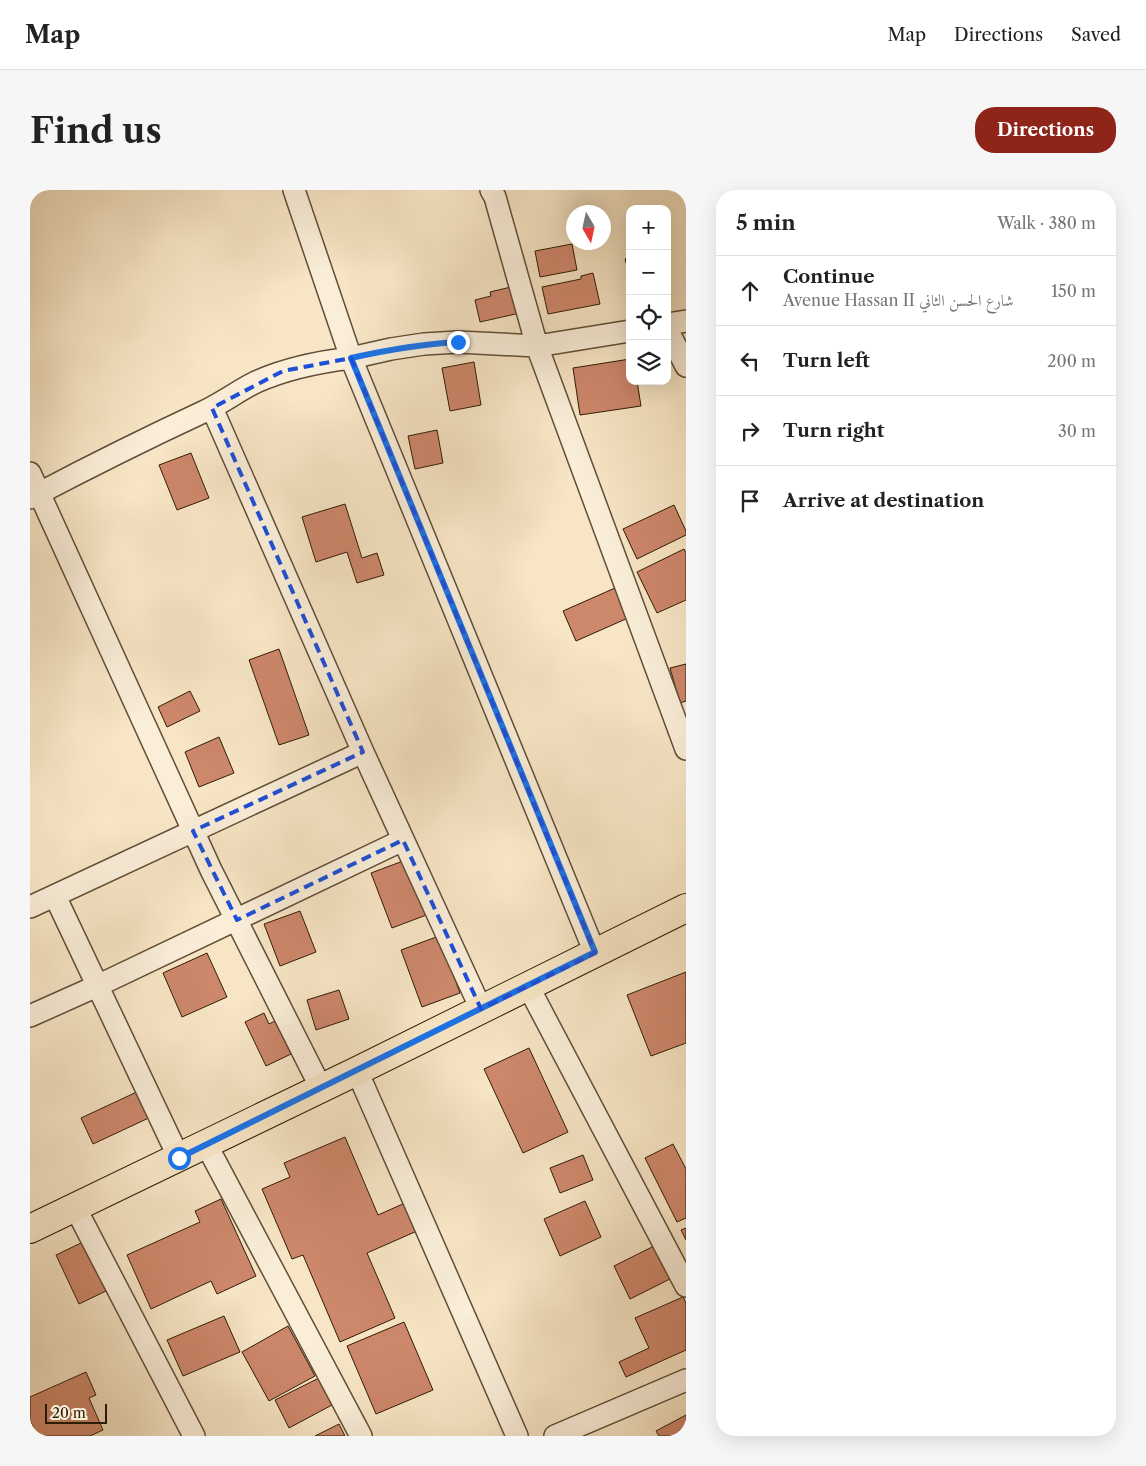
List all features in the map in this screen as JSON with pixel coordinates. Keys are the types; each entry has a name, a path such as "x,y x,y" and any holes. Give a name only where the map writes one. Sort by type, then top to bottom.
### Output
{"main road":[{"path":"30,1230 686,908"}],"street":[{"path":"294,190 351,358 595,952"},
{"path":"491,190 495,197 537,346 686,749"},
{"path":"671,323 686,321"},
{"path":"34,495 120,451 212,408 254,383 283,371 312,363 351,358 424,344 458,342 537,346 626,332"},
{"path":"671,337 686,366"},
{"path":"212,408 362,752 481,1009"},
{"path":"30,473 34,495 236,920 321,1088"},
{"path":"30,908 362,752"},
{"path":"30,1016 403,840"},
{"path":"55,896 179,1158"},
{"path":"528,986 686,1286"},
{"path":"357,1071 517,1436"},
{"path":"206,1144 361,1436"},
{"path":"76,1209 194,1436"},
{"path":"555,1436 686,1380"}],"highlighted area":[{"path":"351,358 595,953 481,1009 403,840 237,920 193,831 363,752 212,408 283,371"}],"building":[{"path":"566,245 566,250 573,250 577,270 540,277 535,251"},
{"path":"593,273 600,304 548,314 542,287 581,279 581,276"},
{"path":"515,286 520,313 480,322 475,300 491,296 490,292"},
{"path":"626,360 626,385 638,385 641,406 580,415 573,368"},
{"path":"474,362 481,405 450,411 442,368"},
{"path":"437,430 443,463 415,469 408,436"},
{"path":"191,453 209,498 177,510 159,465"},
{"path":"345,504 362,558 377,553 384,575 357,583 347,552 316,562 302,517"},
{"path":"674,505 686,535 637,559 623,529"},
{"path":"684,549 686,553 686,600 657,613 637,572"},
{"path":"615,588 628,618 576,641 563,611"},
{"path":"279,649 309,735 279,745 249,660"},
{"path":"686,664 686,701 680,703 670,668"},
{"path":"190,691 200,711 167,727 158,707"},
{"path":"219,737 234,773 199,787 185,752"},
{"path":"403,861 429,914 392,928 371,873"},
{"path":"300,911 316,952 280,966 264,924"},
{"path":"439,936 460,993 422,1007 401,950"},
{"path":"207,953 227,997 182,1017 163,973"},
{"path":"686,972 686,1043 651,1056 627,995"},
{"path":"339,990 349,1019 316,1030 307,1000"},
{"path":"264,1013 269,1024 275,1021 291,1054 266,1066 245,1022"},
{"path":"529,1048 568,1132 523,1153 484,1069"},
{"path":"141,1090 153,1116 93,1144 81,1118"},
{"path":"345,1137 378,1215 405,1203 417,1231 367,1253 395,1318 340,1342 303,1255 292,1259 262,1189 290,1177 284,1163"},
{"path":"673,1144 686,1169 686,1218 677,1222 645,1158"},
{"path":"583,1155 593,1180 560,1193 550,1168"},
{"path":"221,1199 256,1276 217,1294 211,1281 151,1309 127,1255 200,1222 195,1211"},
{"path":"585,1201 601,1237 560,1256 544,1219"},
{"path":"686,1228 686,1240 681,1230"},
{"path":"83,1242 106,1291 79,1304 56,1255"},
{"path":"656,1245 672,1278 630,1299 614,1266"},
{"path":"683,1297 686,1303 686,1350 626,1377 619,1362 649,1348 635,1318"},
{"path":"224,1316 240,1352 183,1376 167,1340"},
{"path":"404,1322 433,1390 376,1414 347,1346"},
{"path":"288,1326 315,1376 269,1401 242,1352"},
{"path":"86,1372 96,1395 89,1398 103,1430 90,1436 37,1436 30,1420 30,1397"},
{"path":"319,1378 332,1405 289,1428 275,1400"},
{"path":"686,1415 686,1436 659,1436 656,1431"},
{"path":"339,1424 345,1436 315,1436"}],"route":[{"path":"179,1158 595,952 351,358 390,349 458,342"}]}
